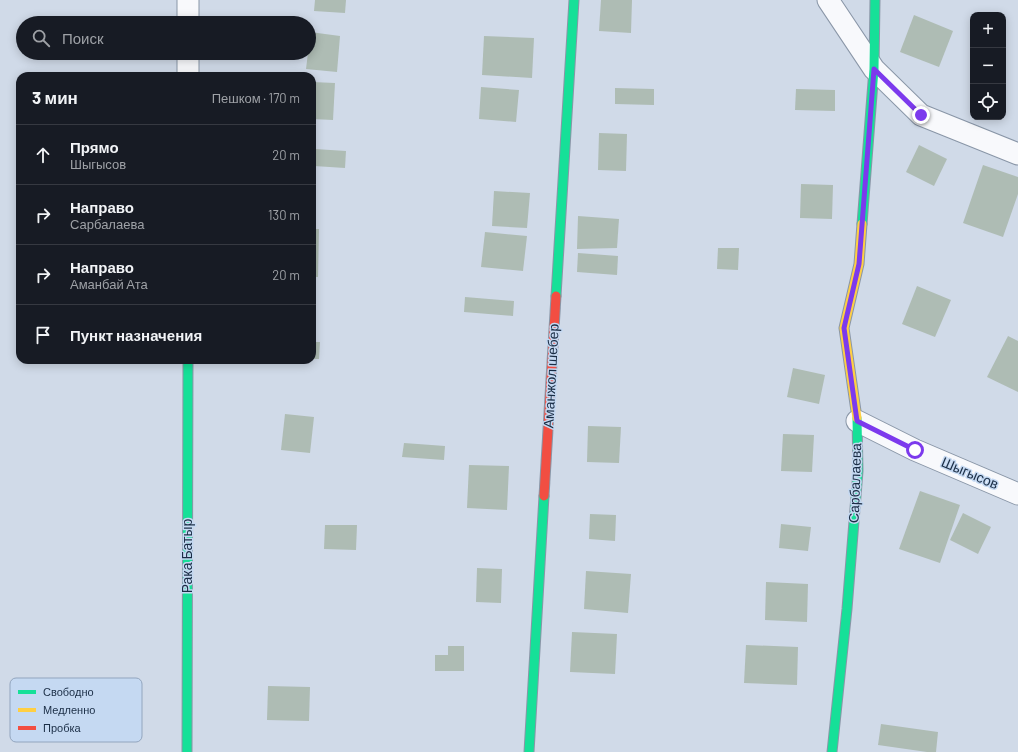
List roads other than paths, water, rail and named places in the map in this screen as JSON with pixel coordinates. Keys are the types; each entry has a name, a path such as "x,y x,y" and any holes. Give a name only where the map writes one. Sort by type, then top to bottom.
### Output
{"street":[{"path":"188,0 188,16"},
{"name":"Аманжол шебер","path":"529,752 574,0"},
{"path":"828,0 874,69 921,115 1018,154"},
{"name":"Сарбалаева","path":"832,752 847,609 858,471 857,421 844,328 859,264 874,69 875,0"},
{"path":"188,60 188,72"},
{"name":"Рака Батыр","path":"187,752 188,364"},
{"name":"Шыгысов","path":"857,421 915,450 1018,494"}]}
